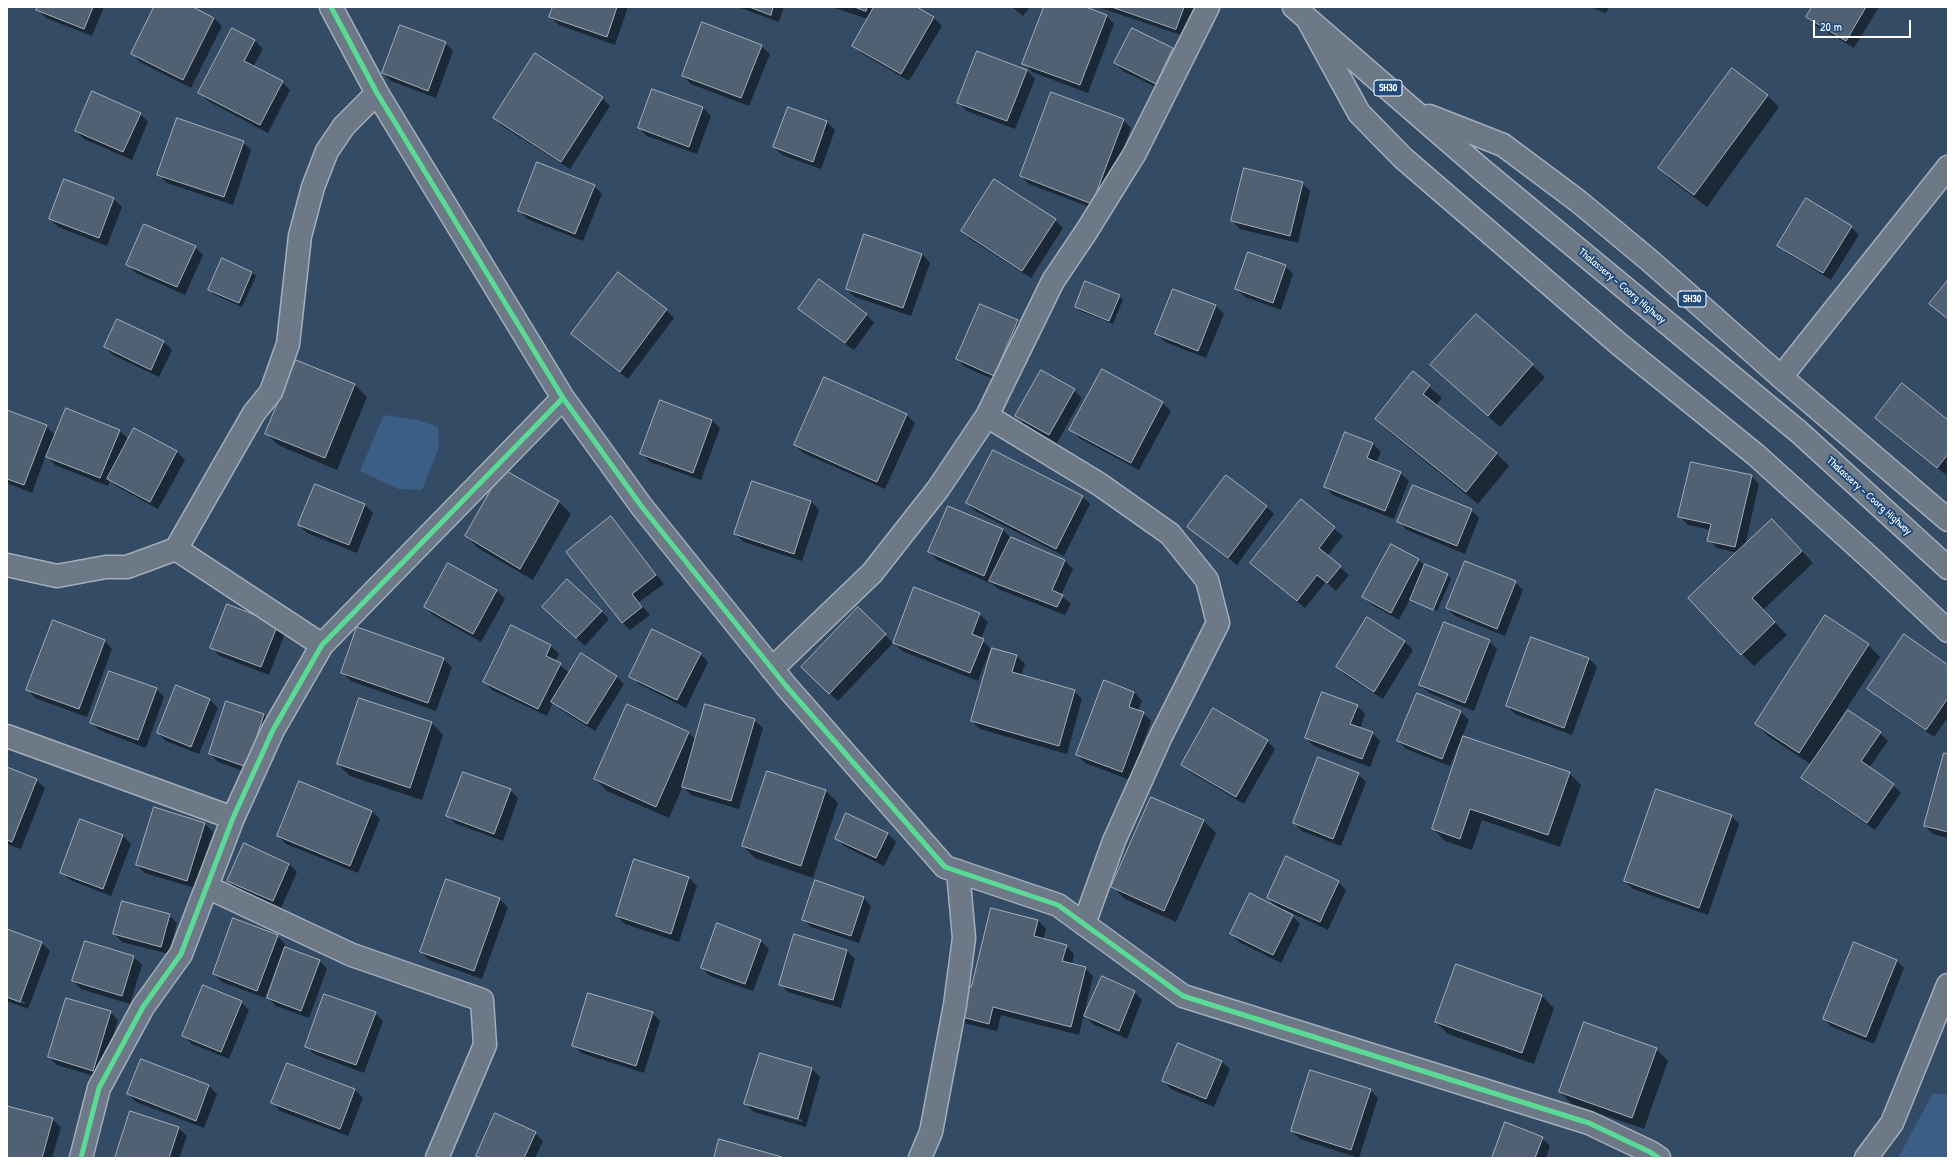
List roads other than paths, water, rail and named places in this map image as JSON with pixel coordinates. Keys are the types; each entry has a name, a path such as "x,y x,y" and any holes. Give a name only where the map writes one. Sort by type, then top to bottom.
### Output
{"street":[{"path":"331,7 377,93 564,398 642,507 772,669 945,867 1058,905 1183,996 1589,1123 1650,1152 1659,1158"},
{"path":"772,669 872,573 938,489 987,416 1053,281 1086,232 1134,153 1208,7"},
{"path":"1300,12 1359,113 1403,158 1619,344 1756,454 1869,556 1948,631"},
{"name":"Thalassery - Coorg Highway","path":"1300,12 1482,170 1799,432 1948,568"},
{"path":"7,565 57,576 106,567 127,568 176,549 254,413 271,392 288,344 300,236 313,187 327,152 344,126 377,93"},
{"name":"SH30","path":"1414,111 1503,145 1578,201 1649,260 1781,377 1948,520"},
{"path":"1781,377 1948,167"},
{"path":"82,1158 99,1088 143,1007 180,954 233,818 273,730 322,645 564,398"},
{"path":"987,416 1099,484 1170,534 1207,580 1218,624 1161,736 1114,840 1084,924"},
{"path":"176,549 322,645"},
{"path":"7,736 233,818"},
{"path":"920,1158 931,1132 955,1005 964,938 958,871"},
{"path":"207,887 352,955 482,1000 485,1045 437,1158"},
{"path":"1866,1158 1892,1123 1948,985"}]}
